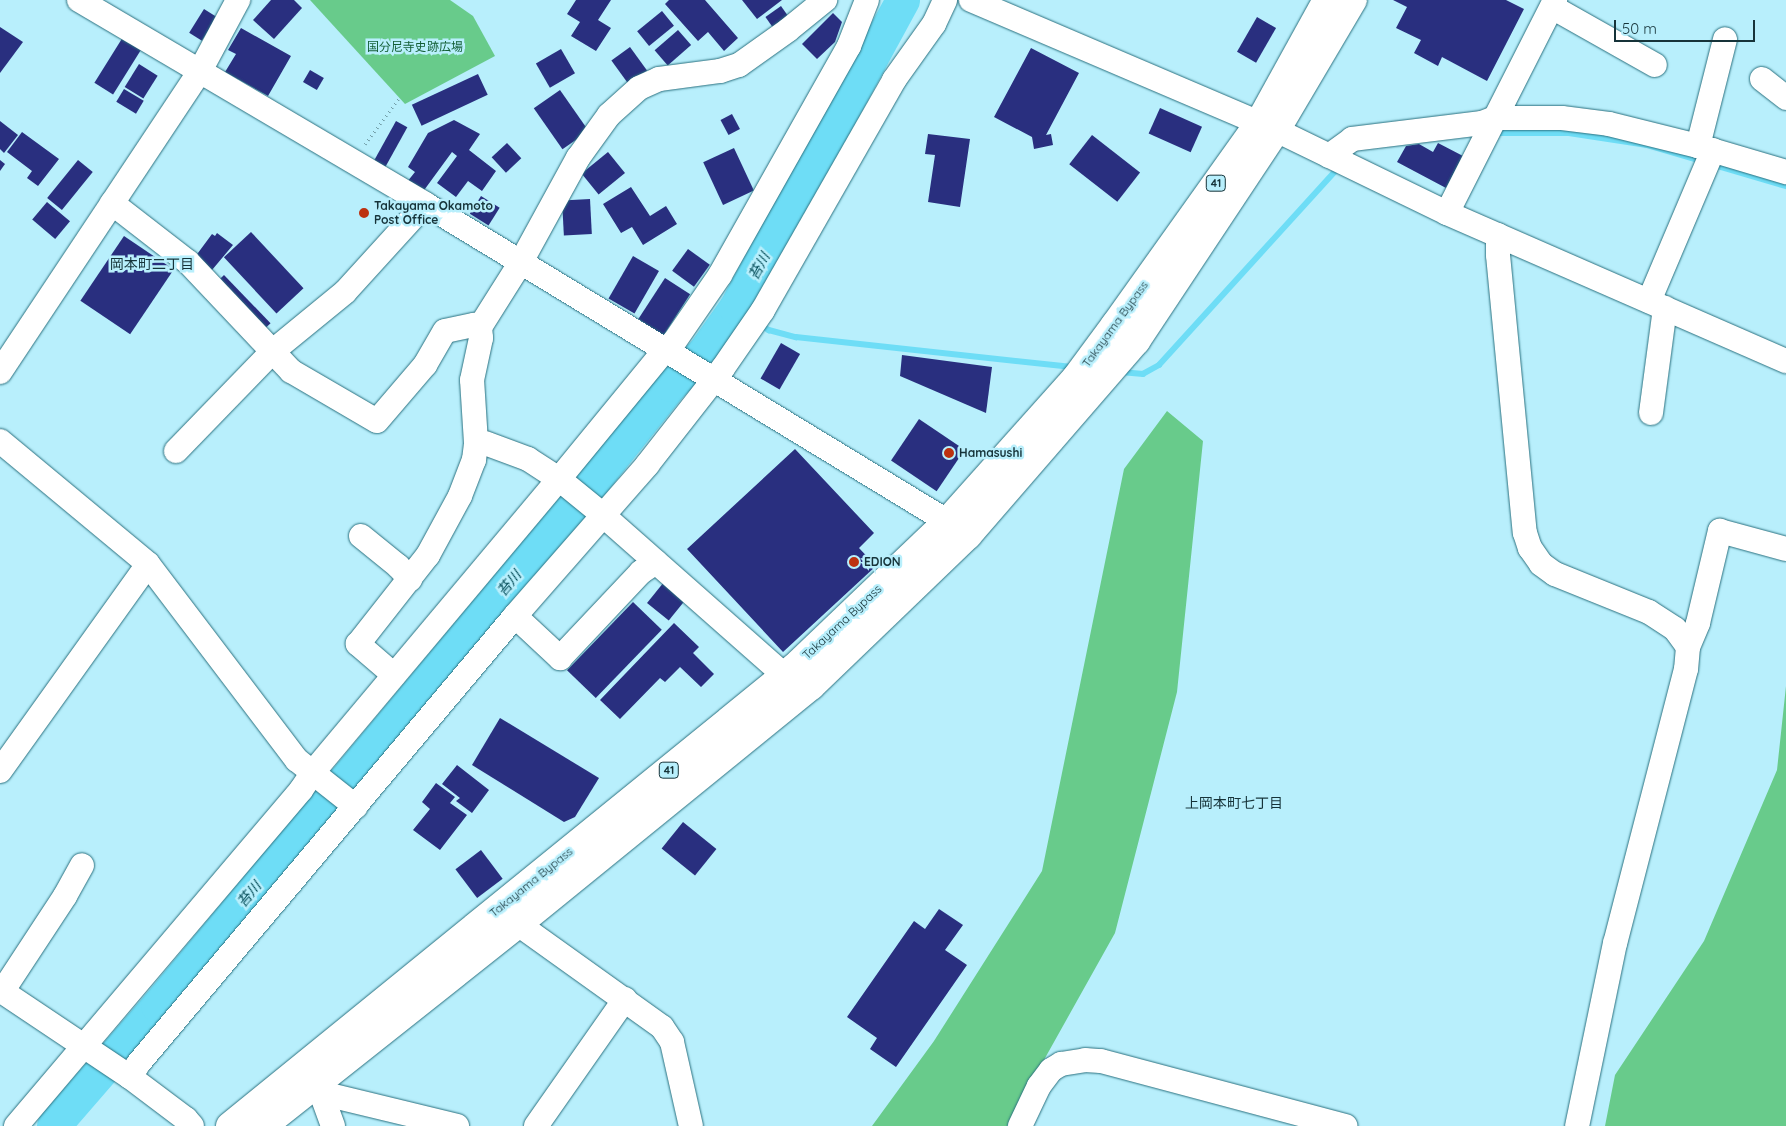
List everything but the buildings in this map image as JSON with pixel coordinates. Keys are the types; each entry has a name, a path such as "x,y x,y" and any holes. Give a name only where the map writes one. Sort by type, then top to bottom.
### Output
{"highway":[{"name":"Takayama Bypass","path":"230,1126 785,676 958,528 1075,379 1121,359 1136,341 1267,126 1327,0"},
{"name":"Takayama Bypass","path":"263,1126 318,1089 812,686 958,528 1097,369 1353,0"}],"street":[{"path":"79,0 352,160 958,528"},
{"path":"0,372 200,71 238,0"},
{"path":"394,675 358,644 428,555 460,496 474,460 476,443 472,380 481,338 480,327 521,262 578,158 609,115 624,99 639,88 659,79 720,71 738,65 788,30 826,0"},
{"path":"16,1126 89,1049 316,774 394,675 562,482 669,352 720,275 848,46 867,0"},
{"path":"127,1075 353,805 515,616 600,512 647,465 711,379 749,332 894,80 934,24 945,0"},
{"path":"971,0 1267,126 1447,213 1786,361"},
{"path":"1447,213 1554,3 1655,65"},
{"path":"1651,413 1657,305 1707,155 1725,39"},
{"path":"1762,79 1786,98"},
{"path":"1330,157 1352,139 1494,121 1562,118 1609,124 1707,155 1786,172"},
{"path":"112,203 188,262 291,371 378,421 425,365 445,332 474,325 480,327"},
{"path":"176,452 273,351 345,292 425,204"},
{"path":"1498,235 1498,255 1525,533 1530,548 1541,564 1555,574 1649,612 1675,630 1688,647"},
{"path":"0,441 148,564 297,760 353,805"},
{"path":"485,444 528,459 562,482 600,512 785,676"},
{"path":"1577,1126 1615,943 1686,669 1688,647 1698,624 1720,531 1786,550"},
{"path":"361,536 398,566 410,579"},
{"path":"515,616 560,658 641,572 656,562"},
{"path":"0,771 148,564"},
{"path":"82,865 65,896 1,991 127,1075 186,1119 192,1126"},
{"path":"518,924 655,1020 668,1034 672,1042 691,1126"},
{"path":"536,1126 625,999"},
{"path":"1020,1126 1039,1086 1051,1070 1061,1064 1085,1060 1101,1061 1345,1126"},
{"path":"318,1089 333,1126"},
{"path":"318,1089 457,1126"}],"path":[{"path":"352,160 399,98"}],"green space":[{"name":"国分尼寺史跡広場","path":"310,0 450,0 473,16 495,56 405,104"},
{"path":"1167,411 1203,441 1177,692 1115,933 1007,1126 872,1126 934,1041 1042,871 1124,469"},
{"path":"1786,686 1786,1126 1605,1126 1615,1075 1704,941 1777,770"}],"waterway":[{"name":"苔川","path":"54,1126 158,1006 594,481 671,385 704,353 736,308 903,0"},
{"path":"1495,133 1569,133 1647,145 1702,161"},
{"path":"1714,165 1786,186"},
{"path":"1121,372 1143,374 1159,365 1339,167"},
{"path":"736,308 750,318"},
{"path":"760,324 769,330 796,337 1074,367"}],"place":[{"name":"Takayama Okamoto Post Office","path":"364,213"},
{"name":"Hamasushi","path":"949,453"},
{"name":"EDION","path":"854,562"}],"district":[{"name":"岡本町二丁目","path":"152,264"},
{"name":"上岡本町七丁目","path":"1234,803"}]}
